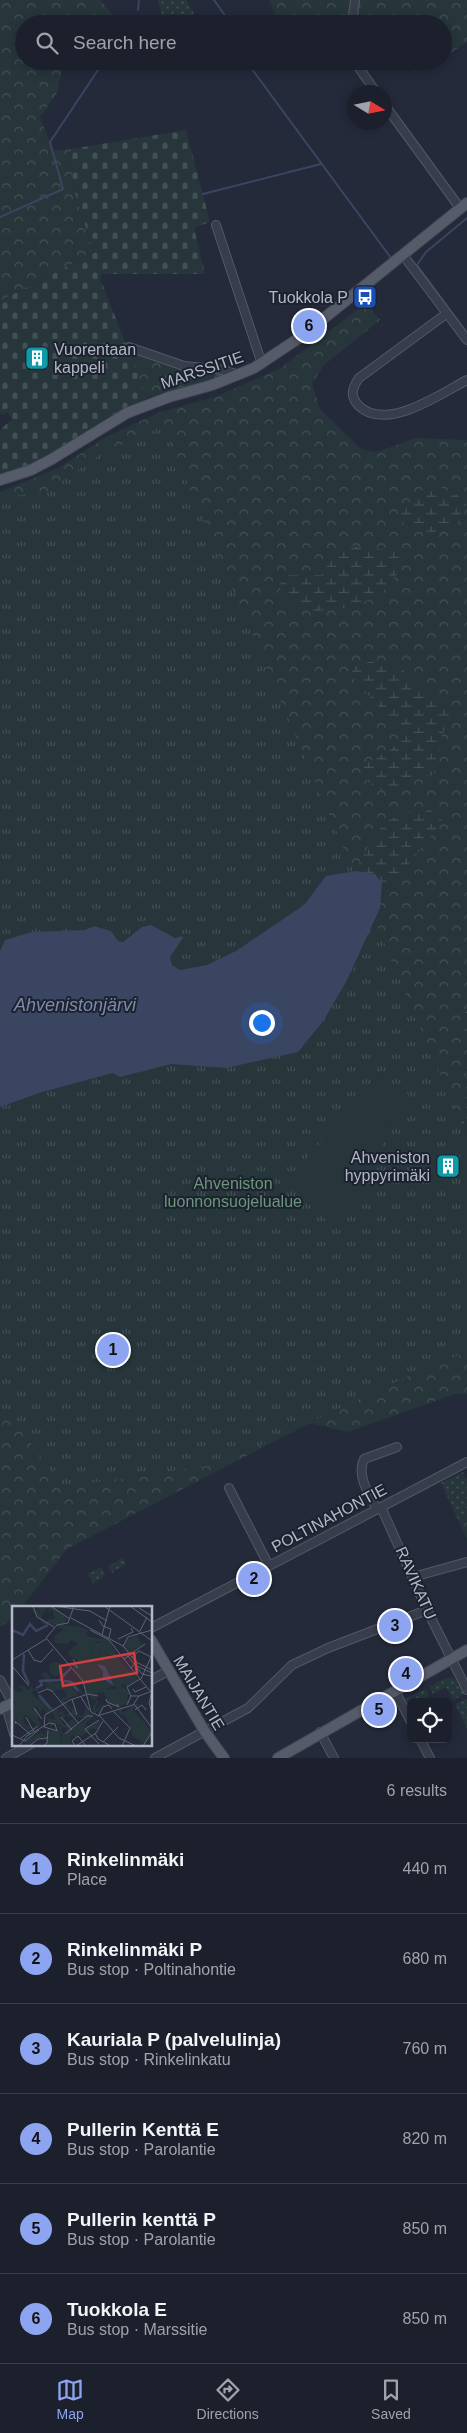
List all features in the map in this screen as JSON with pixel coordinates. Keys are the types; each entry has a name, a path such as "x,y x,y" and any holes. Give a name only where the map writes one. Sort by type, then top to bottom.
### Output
{"main road":[{"name":"MARSSITIE","path":"0,480 31,470 52,460 127,413 169,397 212,385 262,364 296,341 463,205"},
{"name":"MAIJANTIE","path":"152,1642 205,1732 224,1758"},
{"path":"278,1758 320,1732 467,1650"}],"street":[{"path":"353,15 355,0"},
{"path":"360,70 371,85"},
{"path":"392,114 463,205"},
{"path":"216,225 262,364"},
{"path":"403,255 467,340"},
{"path":"446,314 359,378 353,387 352,395 355,402 363,410 372,414 389,416 409,409 467,380"},
{"path":"129,347 184,366 234,372 239,375"},
{"name":"RAVIKATU","path":"397,1447 364,1459 362,1464 366,1488 379,1508 467,1690"},
{"name":"POLTINAHONTIE","path":"152,1627 467,1462"},
{"path":"230,1488 269,1566"},
{"path":"413,1577 467,1562"},
{"path":"155,1758 248,1708 292,1665 328,1648 427,1610"},
{"path":"152,1679 168,1671"},
{"path":"0,1680 12,1724"},
{"path":"395,1691 407,1714"},
{"path":"320,1732 334,1758"},
{"path":"422,1743 430,1758"},
{"path":"6,1758 18,1747"}],"green space":[{"path":"0,0 101,0 112,15 15,15 15,70 62,70 57,93 40,117 53,151 71,149 73,186 94,253 0,301"},
{"path":"158,0 186,0 194,15 162,15"},
{"path":"269,0 467,0 467,42 452,52 452,15 276,15"},
{"path":"186,130 210,222 194,228 205,274 101,274 100,278 147,398 105,419 38,463 0,475 0,430 12,419 7,412 3,415 0,412 0,301 94,253 73,186 71,149"},
{"name":"Ahveniston luonnonsuojelualue","path":"366,303 380,320 324,365 312,384 320,409 361,449 376,452 417,438 467,440 467,1058 464,1113 455,1136 461,1138 467,1124 467,1394 455,1394 348,1432 310,1423 67,1549 23,1606 12,1606 12,1619 0,1627 0,492 58,468 106,437 160,412 215,397 279,369"},
{"path":"128,351 181,368 229,374 147,398"},
{"name":"Ahveniston luonnonsuojelualue","path":"163,426 467,1137 467,1352 413,1374 221,1464 62,1487 12,1417 0,1407 0,498 48,491 98,456"},
{"path":"442,488 457,495 467,503 458,522 452,527 435,532 426,532 406,527 400,515 419,491"},
{"path":"340,545 401,551 402,568 380,595 352,607 310,612 286,602 279,586 287,575 321,575"},
{"path":"375,661 400,667 412,680 431,692 436,702 448,710 450,718 441,737 438,765 432,775 414,779 402,786 381,790 373,786 365,777 364,764 392,749 400,737 399,729 353,678 352,668 359,664"},
{"path":"430,810 442,819 441,823 405,869 395,885 382,891 382,883 375,874 356,871 363,854 386,821 407,812"},
{"path":"467,1006 467,1039 461,1028"},
{"path":"467,1058 467,1124 461,1138 455,1136"},
{"path":"379,1074 409,1095 390,1122 381,1147 377,1149 363,1193 335,1228 287,1182"},
{"path":"463,1472 467,1480 467,1513 460,1524 441,1483"},
{"path":"467,1513 467,1539 460,1524"},
{"path":"123,1558 126,1564 112,1573 108,1566"},
{"path":"101,1567 105,1576 93,1583 88,1574"},
{"path":"453,1677 465,1694 453,1700 446,1687 433,1694 429,1687 441,1680"},
{"path":"426,1689 430,1695 424,1698 407,1698"},
{"path":"407,1698 407,1709 403,1700"},
{"path":"467,1699 467,1729 455,1704"}],"water":[{"name":"Ahvenistonjärvi","path":"356,871 375,874 382,883 380,908 347,980 324,1020 298,1052 226,1068 171,1064 120,1077 113,1073 42,1092 0,1107 0,951 5,940 32,932 85,930 94,926 111,931 118,941 123,942 142,927 151,925 175,938 182,936 183,938 170,957 172,965 180,970 207,965 236,951 304,905 326,876"}],"waterway":[{"path":"138,10 139,0"},
{"path":"214,0 225,15"},
{"path":"0,217 63,189 50,142 98,70"},
{"path":"253,70 391,258"},
{"path":"203,194 321,164"},
{"path":"467,218 426,252 417,265 467,333"}],"place":[{"name":"Tuokkola P","path":"365,297"},
{"name":"Tuokkola E","path":"309,326"},
{"name":"Vuorentaan kappeli","path":"37,358"},
{"name":"Ahveniston hyppyrimäki","path":"448,1166"},
{"name":"Rinkelinmäki","path":"113,1350"},
{"name":"Rinkelinmäki P","path":"254,1579"},
{"name":"Kauriala P (palvelulinja)","path":"395,1626"},
{"name":"Pullerin Kenttä E","path":"406,1674"},
{"name":"Pullerin kenttä P","path":"379,1710"}]}
